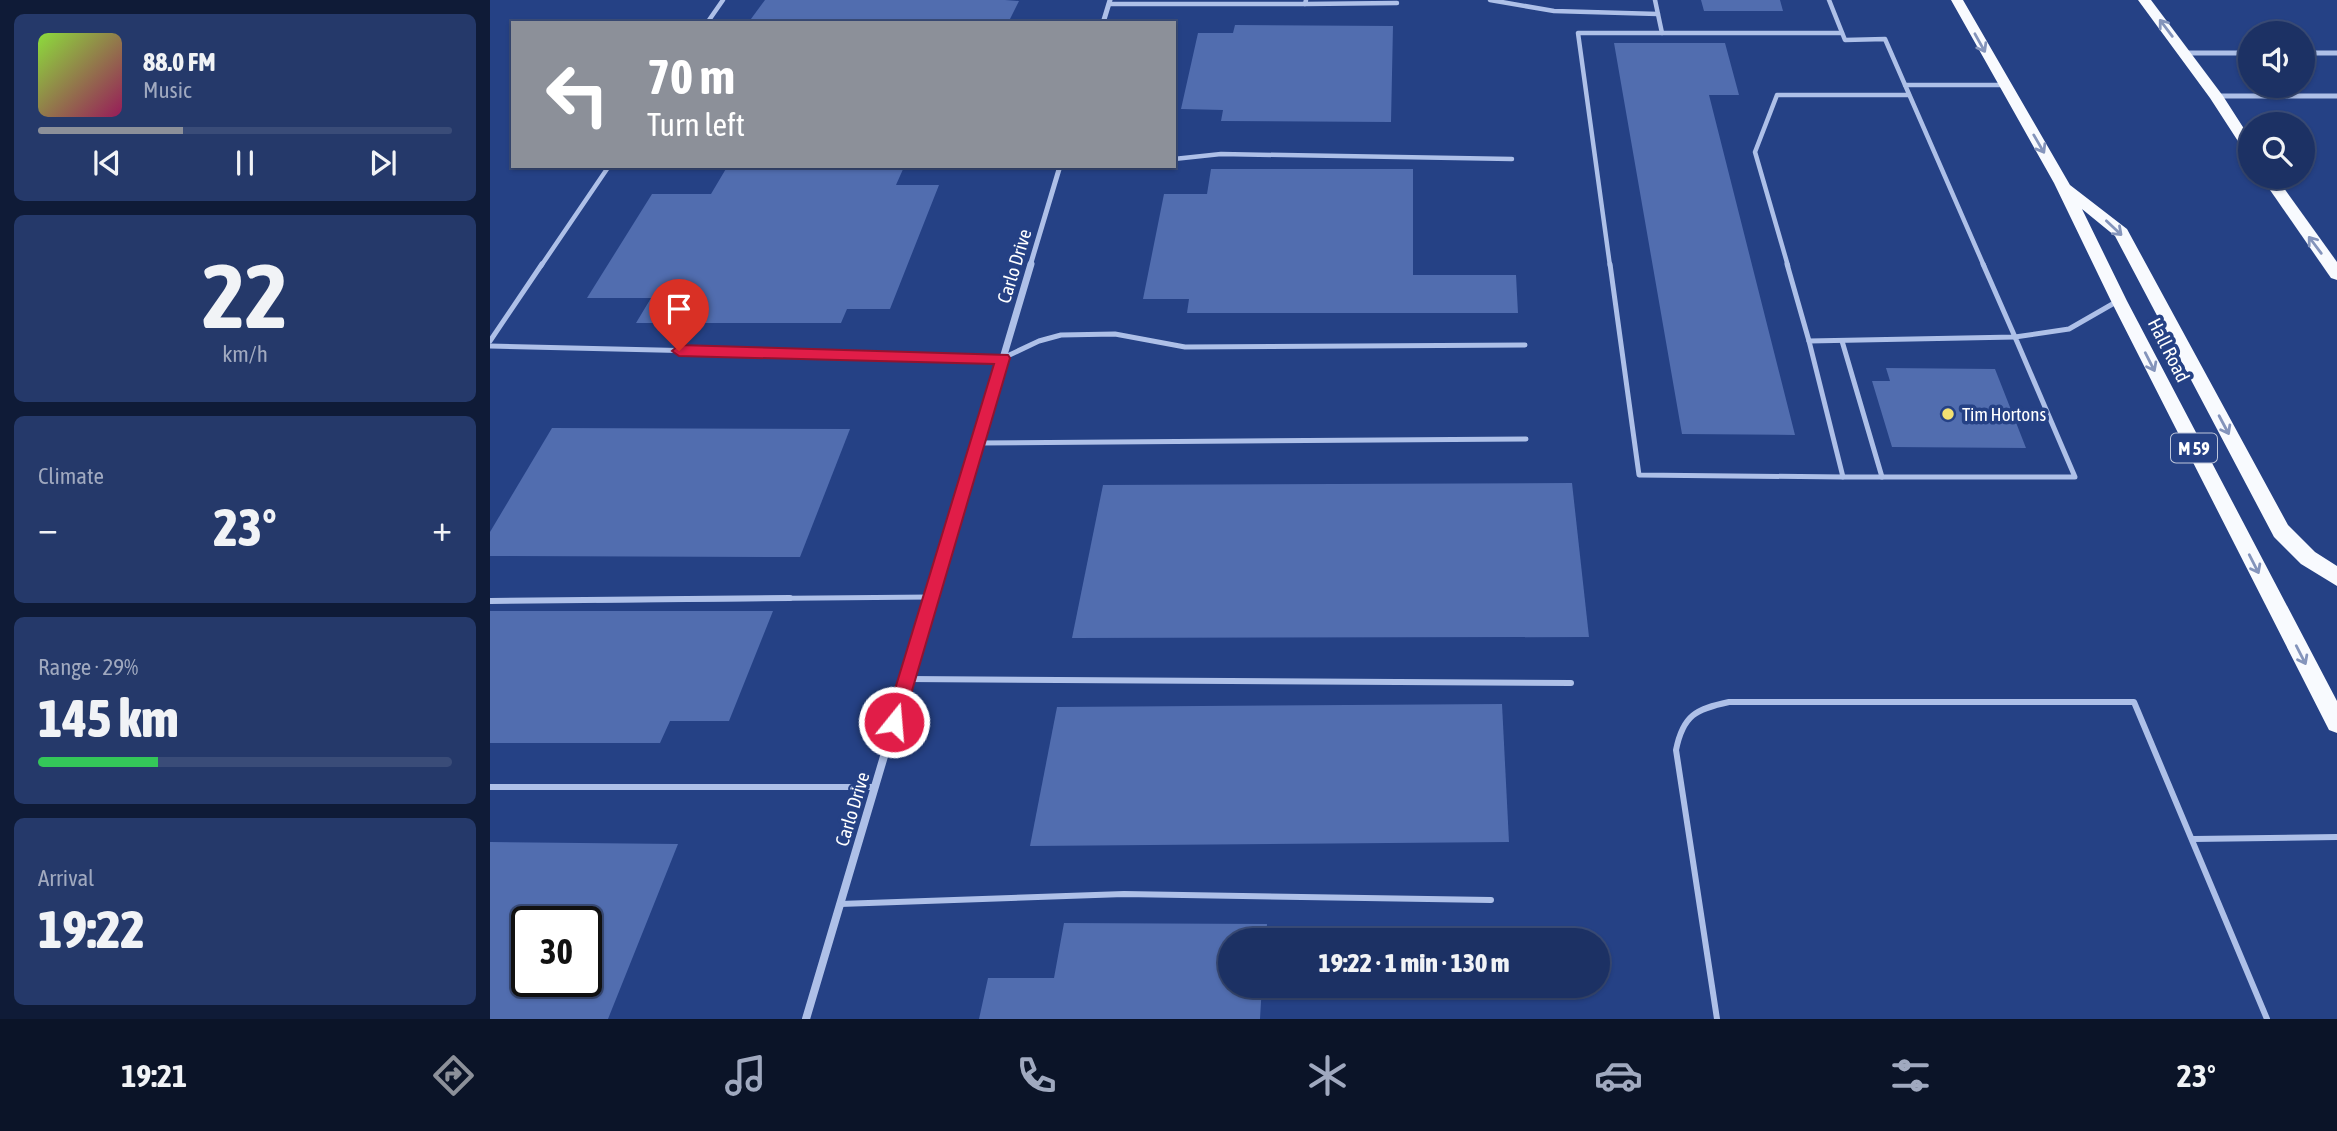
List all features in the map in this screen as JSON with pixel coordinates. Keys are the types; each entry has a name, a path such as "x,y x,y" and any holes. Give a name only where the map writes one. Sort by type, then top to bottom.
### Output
{"highway":[{"name":"Hall Road","path":"1957,0 2062,183 2119,301 2337,723"},
{"path":"2144,0 2185,53 2238,130"},
{"path":"2062,183 2121,233 2281,531 2308,558 2337,577"},
{"path":"2277,189 2337,274"}],"street":[{"path":"1104,21 1109,2"},
{"path":"2185,53 2238,53"},
{"path":"2315,53 2337,53"},
{"path":"2216,96 2337,96"},
{"name":"Carlo Drive","path":"806,1019 1059,168"}],"lane":[{"path":"708,21 723,0"},
{"path":"1490,0 1554,11 1658,14"},
{"path":"1655,0 1662,33"},
{"path":"1829,0 1845,40 1885,39 2075,477 1639,475 1578,33 1842,33"},
{"path":"1109,2 1397,3"},
{"path":"1905,85 2004,85"},
{"path":"1843,477 1809,341 1755,152 1777,95 1909,95"},
{"path":"1176,159 1220,154 1512,159"},
{"path":"490,343 608,168"},
{"path":"1809,341 2015,337 2069,329 2119,301"},
{"path":"490,343 1003,358 1039,341 1061,335 1115,334 1185,347 1525,345"},
{"path":"1842,341 1882,477"},
{"path":"978,443 1526,439"},
{"path":"490,601 932,597"},
{"path":"907,679 1572,683"},
{"path":"1717,1019 1676,750 1681,724 1692,713 1729,702 2134,702 2267,1019"},
{"path":"490,787 875,787"},
{"path":"2193,839 2337,837"},
{"path":"840,904 1124,894 1491,900"}],"building":[{"path":"765,0 1019,1 1009,21 749,21"},
{"path":"1701,0 1780,0 1783,11 1704,11"},
{"path":"1235,25 1393,26 1391,122 1221,121 1223,110 1181,109 1198,33 1233,33"},
{"path":"1614,43 1725,43 1739,95 1709,95 1795,435 1682,434"},
{"path":"726,168 904,168 896,185 939,185 890,309 847,309 841,323 636,323 651,298 587,298 652,194 711,194"},
{"path":"1211,169 1413,169 1413,275 1516,275 1518,313 1187,313 1189,299 1143,299 1164,194 1207,194"},
{"name":"Tim Hortons","path":"1886,368 1995,369 2026,448 1892,447 1872,381 1890,381"},
{"path":"552,428 850,429 800,557 490,556 490,532"},
{"path":"1572,483 1589,637 1072,638 1103,485"},
{"path":"490,611 773,611 729,721 670,721 660,743 490,743"},
{"path":"1502,704 1509,842 1030,846 1057,707"},
{"path":"490,842 678,844 608,1019 490,1019"},
{"path":"1064,923 1267,924 1267,928 1218,928 1218,998 1261,998 1260,1019 979,1019 988,978 1054,978"}],"place":[{"name":"Tim Hortons","path":"1948,414"}],"route":[{"path":"679,351 1003,358 894,722"}]}
